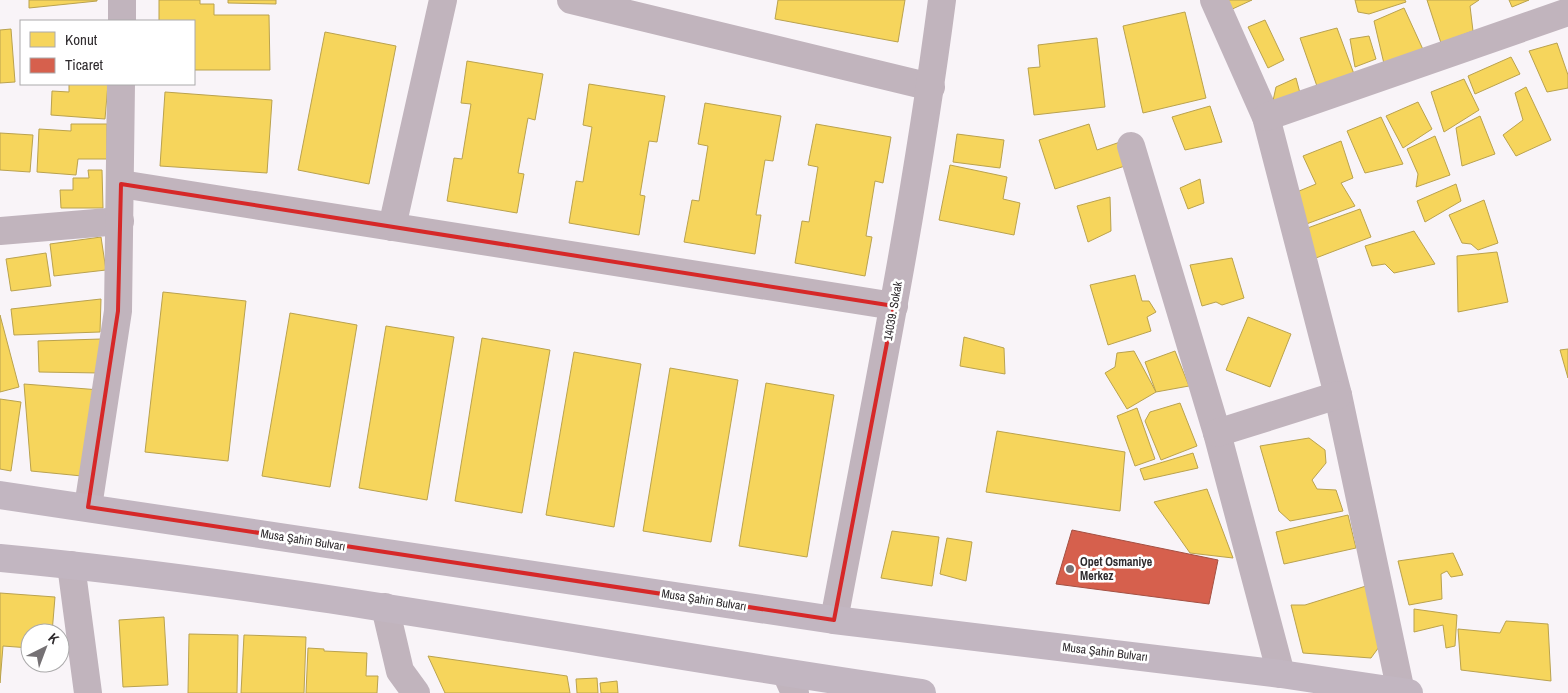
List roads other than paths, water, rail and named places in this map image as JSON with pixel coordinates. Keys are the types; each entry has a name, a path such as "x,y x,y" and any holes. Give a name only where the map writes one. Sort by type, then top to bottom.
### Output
{"main road":[{"name":"Musa Şahin Bulvarı","path":"0,495 834,620 1281,674 1405,692"},
{"path":"0,558 71,565 385,607 791,683 922,693"}],"street":[{"path":"122,0 122,20"},
{"path":"392,227 443,0"},
{"path":"571,0 931,87"},
{"name":"14039. Sokak","path":"834,620 894,306 931,87 942,0"},
{"path":"1214,0 1266,117 1338,395 1405,692"},
{"path":"1266,117 1568,12"},
{"path":"88,507 118,311 121,85"},
{"path":"1131,146 1217,433 1281,674"},
{"path":"121,184 894,306"},
{"path":"0,231 120,220"},
{"path":"1217,433 1338,395"},
{"path":"71,565 88,693"},
{"path":"385,607 400,671 416,693"}],"place":[{"name":"Opet Osmaniye Merkez","path":"1070,569"}]}
